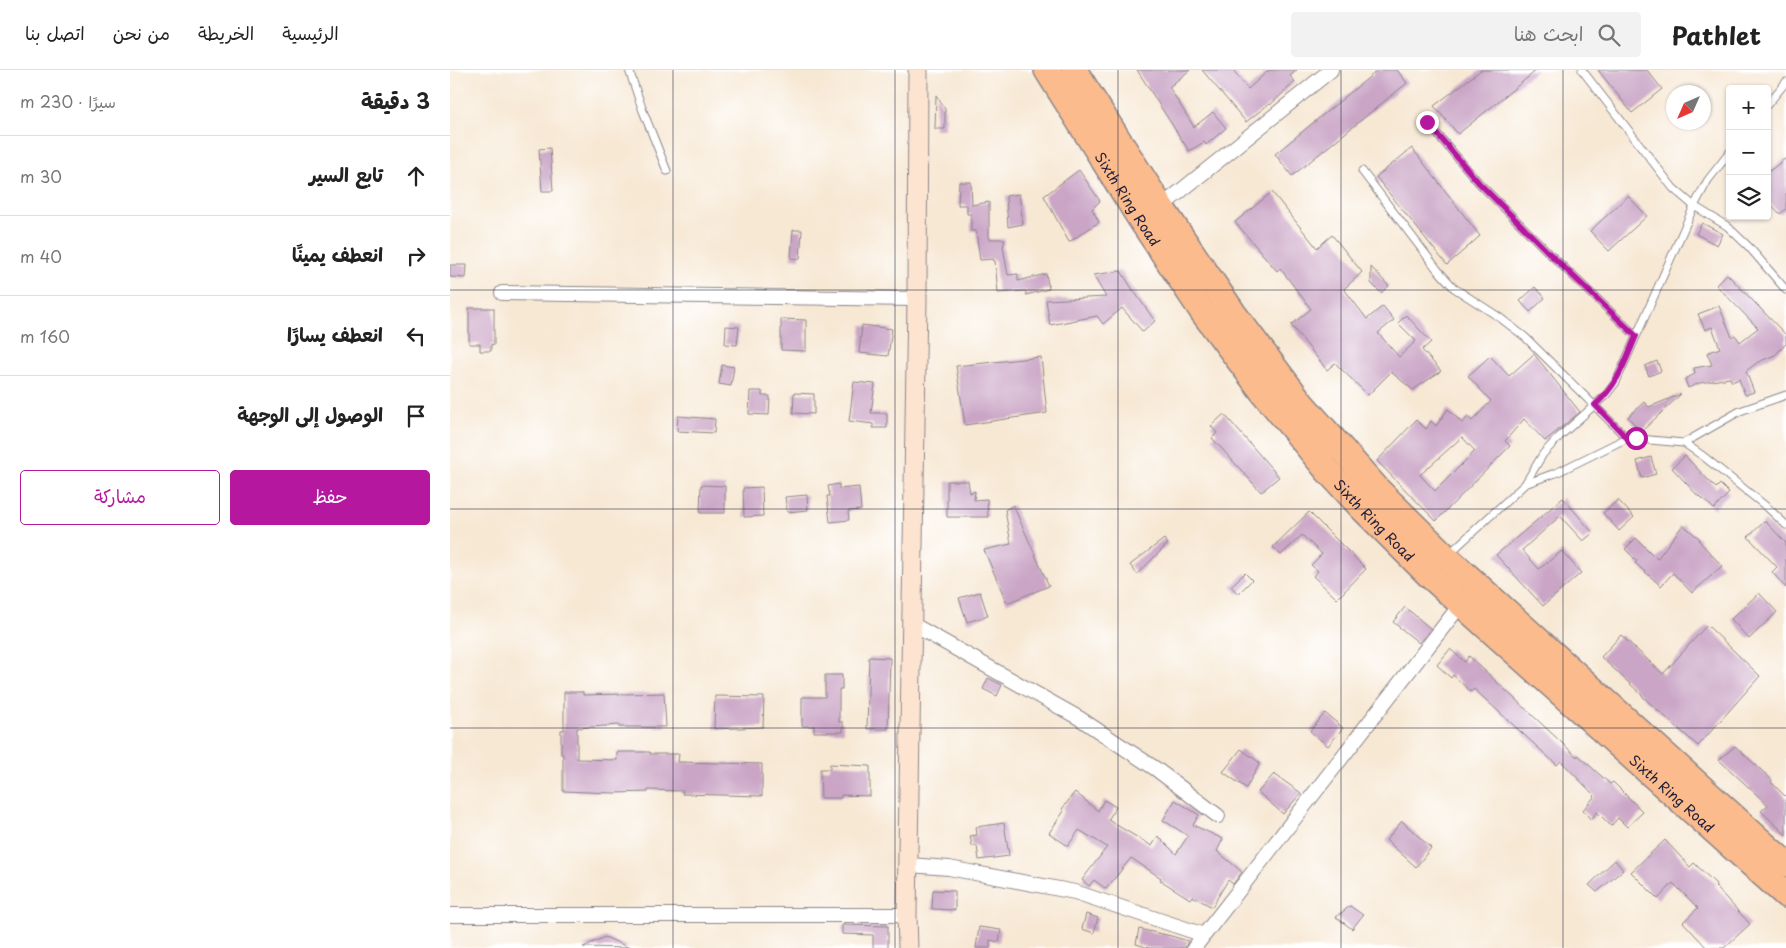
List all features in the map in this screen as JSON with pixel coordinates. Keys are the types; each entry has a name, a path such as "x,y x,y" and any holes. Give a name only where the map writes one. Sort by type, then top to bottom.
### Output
{"highway":[{"name":"Sixth Ring Road","path":"1047,70 1151,214 1234,314 1272,385 1350,496 1428,574 1786,895"},
{"name":"Sixth Ring Road","path":"1074,70 1151,214"},
{"name":"Sixth Ring Road","path":"1272,385 1302,404 1379,491 1446,557 1786,864"},
{"path":"1428,574 1446,557"}],"main road":[{"path":"908,948 917,300 918,70"}],"street":[{"path":"1151,214 1332,70"},
{"path":"502,293 917,300"},
{"path":"1194,948 1461,604"},
{"path":"912,624 1079,718 1156,769 1218,816"},
{"path":"909,865 949,868 1076,892 1204,935"},
{"path":"450,915 907,915"}],"lane":[{"path":"629,70 667,171"},
{"path":"1582,70 1673,188 1694,206 1727,226 1749,247 1786,290"},
{"path":"1771,100 1786,82"},
{"path":"1427,122 1479,183 1636,336"},
{"path":"1446,557 1525,484 1543,454 1606,395 1616,382 1694,206 1708,180 1726,157"},
{"path":"1362,171 1454,288 1525,338 1627,438"},
{"path":"1684,443 1740,412 1786,395"},
{"path":"1525,484 1558,472 1627,438 1684,443 1723,471 1786,525"}],"building":[{"path":"1137,70 1190,70 1169,87 1194,127 1213,112 1226,128 1206,145 1204,142 1189,151"},
{"path":"1202,70 1233,70 1248,89 1269,70 1297,70 1290,76 1295,82 1270,105 1246,122"},
{"path":"1378,70 1397,70 1407,83 1292,176 1275,154"},
{"path":"1481,70 1537,70 1458,134 1434,106"},
{"path":"1598,70 1647,70 1662,89 1632,113"},
{"path":"936,95 945,109 945,129 935,129"},
{"path":"550,148 553,191 542,191 539,149"},
{"path":"1412,148 1480,236 1447,265 1376,177"},
{"path":"1786,158 1786,209 1780,214 1771,204 1771,170"},
{"path":"1079,170 1100,201 1092,209 1099,222 1069,242 1044,196"},
{"path":"959,182 971,182 972,205 989,202 989,239 1005,239 1003,247 1008,275 1018,274 1018,281 1046,274 1049,289 1026,295 1026,291 998,293 995,261 993,259 980,260 976,231 971,231 971,214 967,214 967,205 958,205"},
{"path":"1272,192 1317,248 1332,235 1362,272 1344,289 1367,319 1383,306 1394,320 1378,333 1399,357 1416,341 1398,323 1406,315 1431,342 1422,350 1441,371 1413,390 1391,372 1368,395 1335,363 1327,370 1291,325 1311,309 1280,268 1277,271 1235,222"},
{"path":"1019,194 1023,224 1008,227 1006,196"},
{"path":"1628,196 1647,216 1609,251 1590,231"},
{"path":"1702,223 1723,234 1717,245 1696,234"},
{"path":"793,230 802,230 800,259 791,258"},
{"path":"450,265 467,265 466,278 450,277"},
{"path":"1371,267 1389,286 1381,293 1371,283"},
{"path":"1121,271 1155,321 1143,332 1122,308 1103,324 1097,316 1050,325 1046,300 1106,297 1093,275"},
{"path":"1727,274 1786,335 1786,344 1775,355 1758,362 1746,371 1754,392 1745,395 1739,379 1732,382 1730,378 1700,383 1688,388 1685,379 1695,374 1694,368 1712,365 1707,353 1720,348 1712,327 1705,330 1698,314 1719,306 1732,337 1735,335 1740,342 1758,328 1716,285"},
{"path":"1535,287 1545,298 1530,312 1520,301"},
{"path":"469,308 494,308 494,345 491,344 491,351 480,351 480,344 469,344"},
{"path":"781,319 806,320 806,351 781,350"},
{"path":"862,325 892,329 888,356 859,353"},
{"path":"726,326 739,327 737,345 725,344"},
{"path":"1534,354 1580,412 1545,441 1524,419 1505,441 1510,446 1436,521 1377,461 1416,420 1426,429 1431,421 1436,426 1448,409 1462,423 1468,417 1472,421 1491,401 1468,376 1490,356 1509,376","holes":["1462,437 1475,451 1435,491 1420,475"]},
{"path":"1041,357 1047,413 965,425 956,366"},
{"path":"1657,361 1661,371 1649,376 1645,366"},
{"path":"722,365 734,367 731,386 719,384"},
{"path":"854,382 875,384 871,413 887,413 887,428 873,428 873,424 849,421"},
{"path":"750,391 762,391 762,396 770,396 769,415 749,414"},
{"path":"794,393 814,394 814,414 793,413"},
{"path":"1681,394 1641,432 1628,417 1644,402 1649,407"},
{"path":"1224,414 1279,477 1261,492 1212,438 1217,433 1211,426"},
{"path":"678,416 715,419 714,433 677,431"},
{"path":"1685,456 1716,488 1720,484 1729,493 1714,509 1699,497 1672,468"},
{"path":"1651,457 1656,474 1642,478 1637,461"},
{"path":"947,481 968,481 970,493 975,491 974,500 987,499 988,517 947,517"},
{"path":"839,484 839,489 859,487 861,510 848,511 849,520 830,522 827,496 830,496 828,486"},
{"path":"701,485 725,486 725,513 700,513"},
{"path":"762,487 763,516 744,517 743,488"},
{"path":"807,495 808,510 787,512 785,497"},
{"path":"1563,498 1593,533 1583,541 1560,516 1522,550 1539,569 1562,551 1581,573 1543,606 1496,555"},
{"path":"1618,500 1634,517 1619,531 1603,513"},
{"path":"1013,505 1049,586 1007,603 984,550 1011,544 1005,510"},
{"path":"1309,512 1366,569 1337,599 1313,576 1318,571 1311,565 1322,554 1302,535 1281,555 1273,547"},
{"path":"1765,521 1786,543 1786,588 1772,572 1777,567 1748,537"},
{"path":"1683,525 1700,539 1699,541 1722,566 1692,593 1673,573 1661,586 1635,563 1637,561 1625,549 1636,538 1657,559"},
{"path":"1164,539 1168,544 1137,574 1130,565"},
{"path":"1245,573 1252,580 1238,594 1231,586"},
{"path":"980,592 988,616 967,622 959,598"},
{"path":"1759,593 1777,612 1749,639 1731,619"},
{"path":"1405,607 1431,629 1419,643 1393,622"},
{"path":"1707,625 1760,676 1698,746 1601,657 1621,635 1663,674"},
{"path":"1450,649 1465,662 1469,656 1577,757 1578,755 1610,784 1613,782 1643,812 1627,827 1618,818 1611,826 1597,812 1591,820 1583,810 1595,796 1561,761 1557,765 1474,689 1471,692 1453,675 1451,678 1437,665"},
{"path":"869,657 890,658 888,729 867,729"},
{"path":"825,675 842,675 842,689 839,689 839,722 843,722 843,732 814,732 814,726 802,726 802,697 825,697"},
{"path":"988,678 1002,685 997,696 983,689"},
{"path":"564,692 583,692 583,695 664,693 666,727 619,727 619,725 577,728 577,759 617,760 617,752 650,752 650,754 679,754 678,762 762,764 762,796 682,794 683,791 648,790 648,792 614,793 563,791 561,730 564,730"},
{"path":"715,696 764,697 763,727 714,729"},
{"path":"1325,713 1343,728 1328,746 1310,731"},
{"path":"1735,746 1772,780 1771,782 1786,797 1786,835 1761,811 1768,805 1719,760"},
{"path":"1241,749 1260,763 1246,788 1223,772"},
{"path":"830,764 870,766 870,796 841,795 841,798 821,798 820,769 830,769"},
{"path":"1274,774 1301,793 1283,814 1258,792"},
{"path":"1075,792 1098,811 1104,800 1116,807 1108,820 1152,846 1158,836 1176,854 1188,836 1163,820 1175,800 1199,815 1193,825 1223,839 1217,851 1242,872 1233,884 1228,880 1212,907 1192,896 1190,899 1160,880 1161,878 1131,858 1106,889 1094,880 1089,886 1082,880 1107,847 1079,830 1068,846 1049,833 1064,811 1062,809"},
{"path":"1402,821 1431,848 1416,867 1386,840"},
{"path":"1004,823 1009,856 979,860 977,846 972,846 970,836 977,835 976,827"},
{"path":"1665,840 1690,867 1694,863 1716,884 1715,886 1750,924 1724,948 1707,948 1683,922 1698,908 1673,883 1658,899 1631,872"},
{"path":"1615,860 1623,870 1597,892 1589,885"},
{"path":"933,890 955,891 955,910 932,909"},
{"path":"1350,906 1363,915 1352,929 1336,917"},
{"path":"1086,914 1098,918 1094,933 1082,929"},
{"path":"842,925 888,926 888,948 873,948 873,935 842,934"},
{"path":"979,927 1001,930 999,942 990,940 990,948 976,948"},
{"path":"1139,929 1188,941 1185,948 1149,948 1136,944"},
{"path":"605,937 630,948 583,947"}],"route":[{"path":"1427,122 1479,183 1636,336 1616,382 1595,405 1627,438 1636,438"}]}
